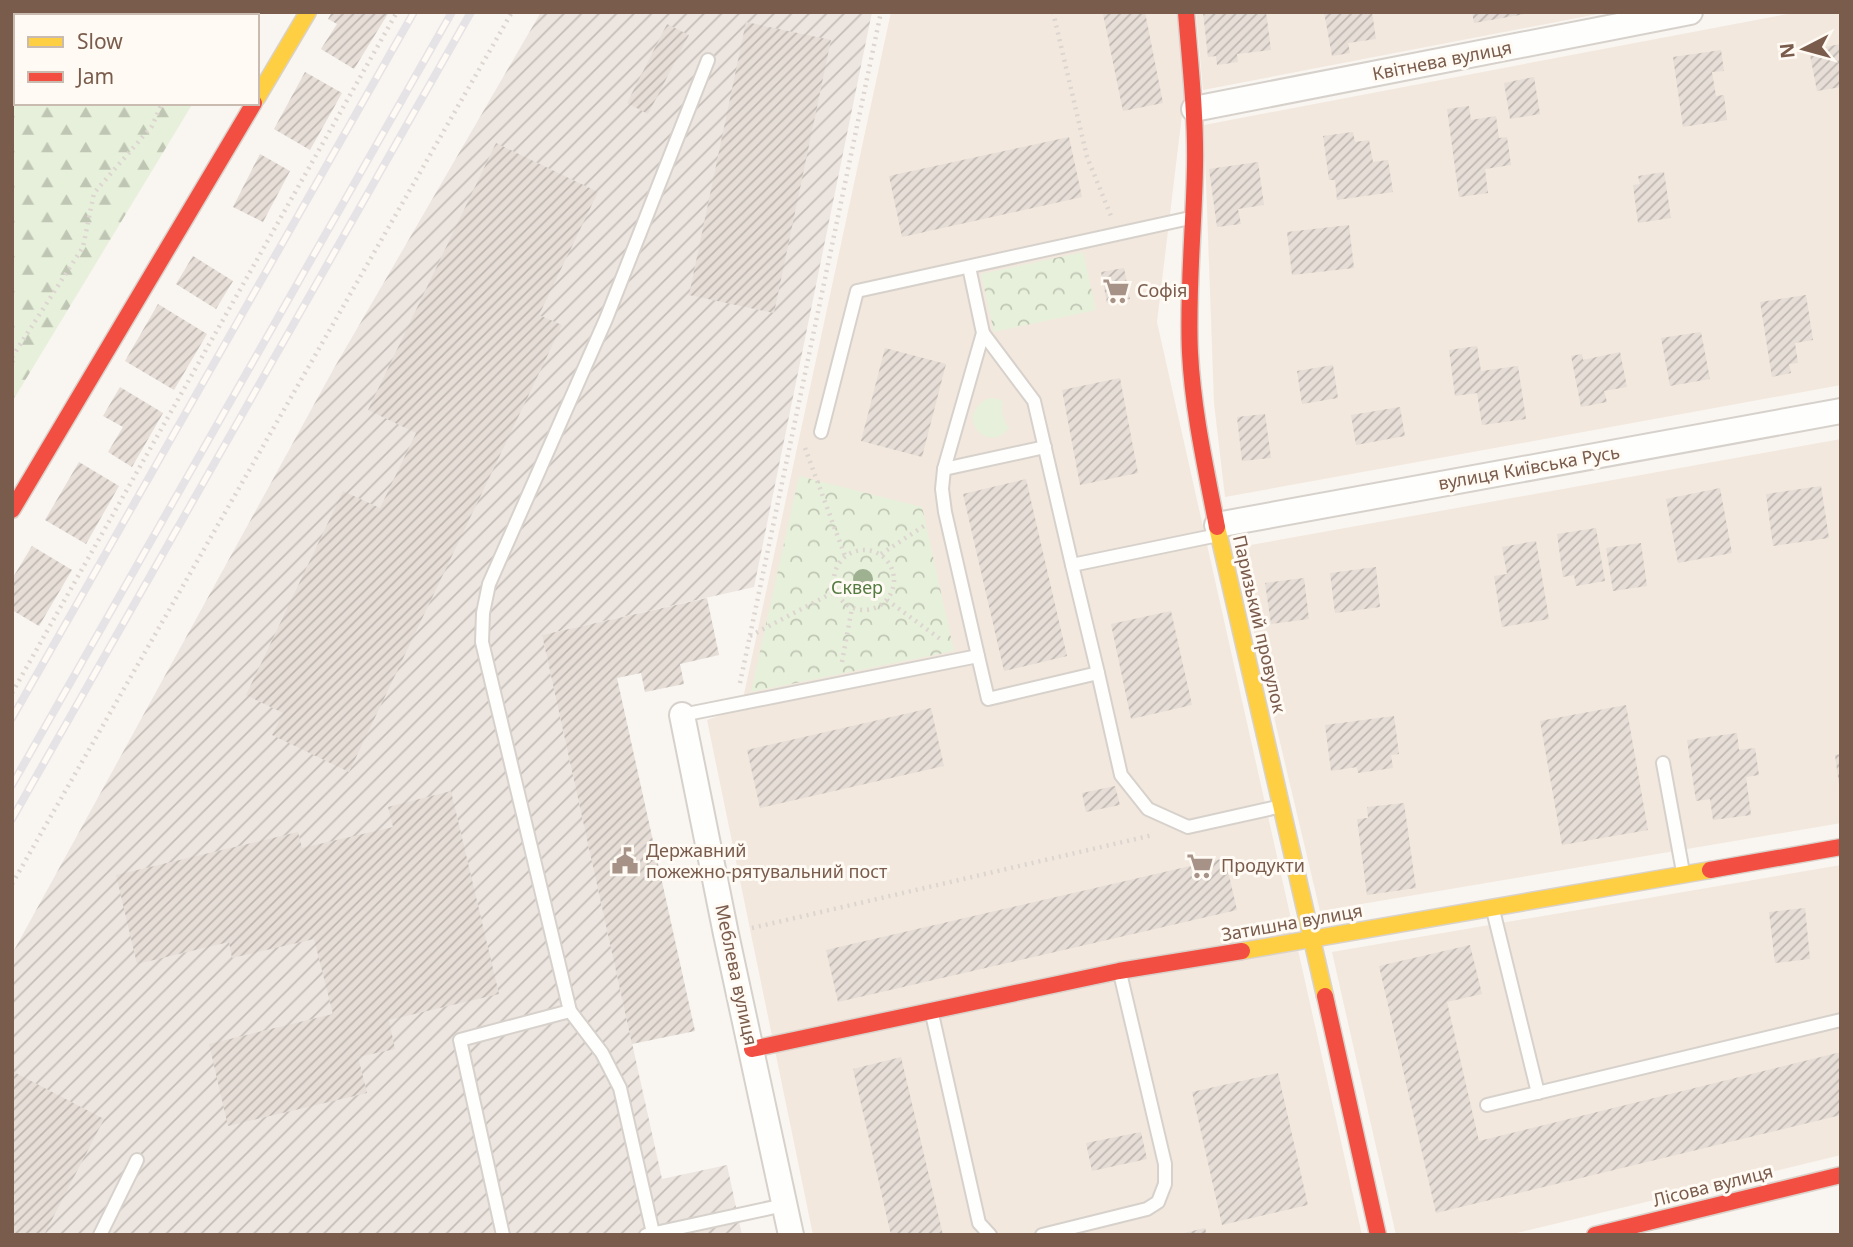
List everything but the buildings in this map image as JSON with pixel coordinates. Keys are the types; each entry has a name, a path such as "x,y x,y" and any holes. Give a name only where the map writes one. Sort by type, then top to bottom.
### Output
{"street":[{"path":"259,95 308,12"},
{"name":"Паризький провулок","path":"1186,12 1194,109 1195,167 1189,354 1197,427 1378,1235"},
{"name":"Квітнева вулиця","path":"1194,109 1690,12"},
{"path":"12,510 253,105"},
{"name":"вулиця Київська Русь","path":"1218,530 1841,411"},
{"name":"Меблева вулиця","path":"682,715 791,1235"},
{"name":"Затишна вулиця","path":"752,1049 1119,971 1313,940 1841,846"},
{"name":"Лісова вулиця","path":"1595,1235 1841,1175"}],"lane":[{"path":"708,60 606,318 489,584 483,613 482,642 570,1012 602,1053 620,1087 650,1234 784,1205"},
{"path":"821,432 857,291 1192,218"},
{"path":"969,267 983,332 1034,401 1121,775 1148,809 1188,827 1282,806"},
{"path":"983,332 944,469 942,489 972,657 988,699 1098,673"},
{"path":"944,469 1045,447"},
{"path":"1072,565 1218,530"},
{"path":"682,715 972,657"},
{"path":"1663,763 1683,874"},
{"path":"1493,907 1538,1093"},
{"path":"1042,1235 1147,1209 1158,1202 1165,1184 1165,1164 1119,971"},
{"path":"932,1010 979,1223 990,1235"},
{"path":"503,1235 460,1040 570,1012"},
{"path":"1487,1105 1841,1020"},
{"path":"100,1235 137,1160"}],"path":[{"path":"12,693 397,12"},
{"path":"12,884 512,12"},
{"path":"735,705 881,12"},
{"path":"1053,12 1087,157 1119,234"},
{"path":"12,357 83,247 94,193 152,126 161,105"},
{"path":"795,420 800,433"},
{"path":"804,445 845,556"},
{"path":"881,554 945,512"},
{"path":"856,550 881,554 890,563 894,575 893,588 887,600 869,610 852,608 842,601 836,591 833,579 836,566 845,556 856,550"},
{"path":"750,636 836,591"},
{"path":"887,600 972,657"},
{"path":"837,684 852,608"},
{"path":"726,934 1188,827"}],"shaded area":[{"path":"541,12 872,12 754,587 542,635 662,1179 727,1165 742,1235 12,1235 12,954 333,370"},
{"path":"891,12 1178,12 1184,98 1157,322 1362,1235 813,1235 707,720 741,708"},
{"path":"1196,12 1608,12 1203,90"},
{"path":"1798,12 1841,12 1841,385 1225,497 1214,403 1204,125"},
{"path":"1841,439 1841,823 1320,911 1234,548"},
{"path":"1841,865 1841,1155 1508,1235 1396,1235 1332,952"}],"green space":[{"path":"12,12 248,12 14,14 14,105 192,105 12,402"},
{"path":"1083,252 1096,310 994,332 981,274"},
{"path":"990,398 1003,402 1003,416 1009,428 1000,436 991,438 977,430 974,422 974,413 979,405"},
{"name":"Сквер","path":"799,476 922,507 954,651 751,692"}],"railway":[{"path":"12,718 414,12"},
{"path":"12,785 452,12"},
{"path":"12,819 471,12"}],"traffic: slow":[{"path":"259,95 308,12"},
{"path":"1217,527 1325,996"},
{"path":"1242,951 1710,870"}],"traffic: jam":[{"path":"1186,12 1195,147 1189,306 1190,353 1197,419 1217,527"},
{"path":"12,510 253,105"},
{"path":"1710,870 1841,847"},
{"path":"752,1049 1119,971 1242,951"},
{"path":"1325,996 1378,1235"},
{"path":"1595,1235 1841,1175"}],"place":[{"name":"Софія","path":"1116,291"},
{"name":"Державний пожежно-рятувальний пост","path":"625,861"},
{"name":"Продукти","path":"1200,866"}]}
